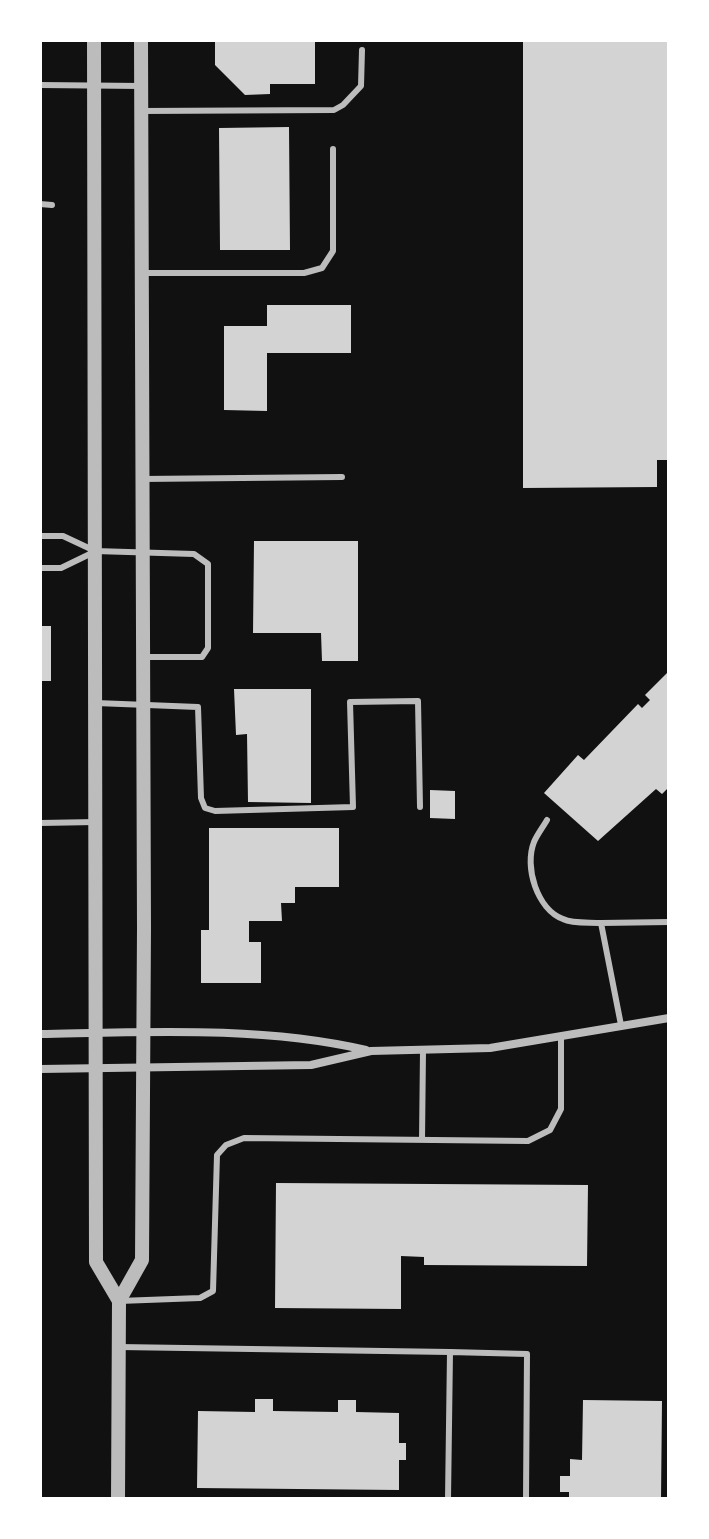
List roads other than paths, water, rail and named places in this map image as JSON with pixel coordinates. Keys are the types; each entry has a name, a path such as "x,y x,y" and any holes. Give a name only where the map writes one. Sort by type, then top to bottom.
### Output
{"street":[{"path":"94,40 96,822 93,1068 96,1262 119,1301"},
{"path":"118,1499 119,1301 142,1260 141,40"},
{"path":"40,1034 310,1037 371,1051 423,1051 490,1048 669,1018"},
{"path":"40,1069 311,1065 371,1051"}],"lane":[{"path":"141,111 334,110 361,86 362,50"},
{"path":"40,85 141,86"},
{"path":"142,273 304,273 322,268 333,251 333,149"},
{"path":"40,204 52,205"},
{"path":"142,479 342,477"},
{"path":"40,536 63,536 95,551 194,554 208,564 208,648 202,657 142,657"},
{"path":"40,568 61,568 95,551"},
{"path":"95,703 198,707 201,798 205,808 215,811 353,807 350,702 418,701 420,807"},
{"path":"547,820 533,843 530,866 536,890 548,909 564,920 669,922"},
{"path":"40,823 96,822"},
{"path":"601,923 621,1025"},
{"path":"119,1301 200,1298 213,1291 217,1155 226,1145 244,1138 528,1141 550,1130 561,1109 561,1036"},
{"path":"422,1140 423,1051"},
{"path":"119,1347 527,1354 526,1499"},
{"path":"448,1499 450,1352"}]}
